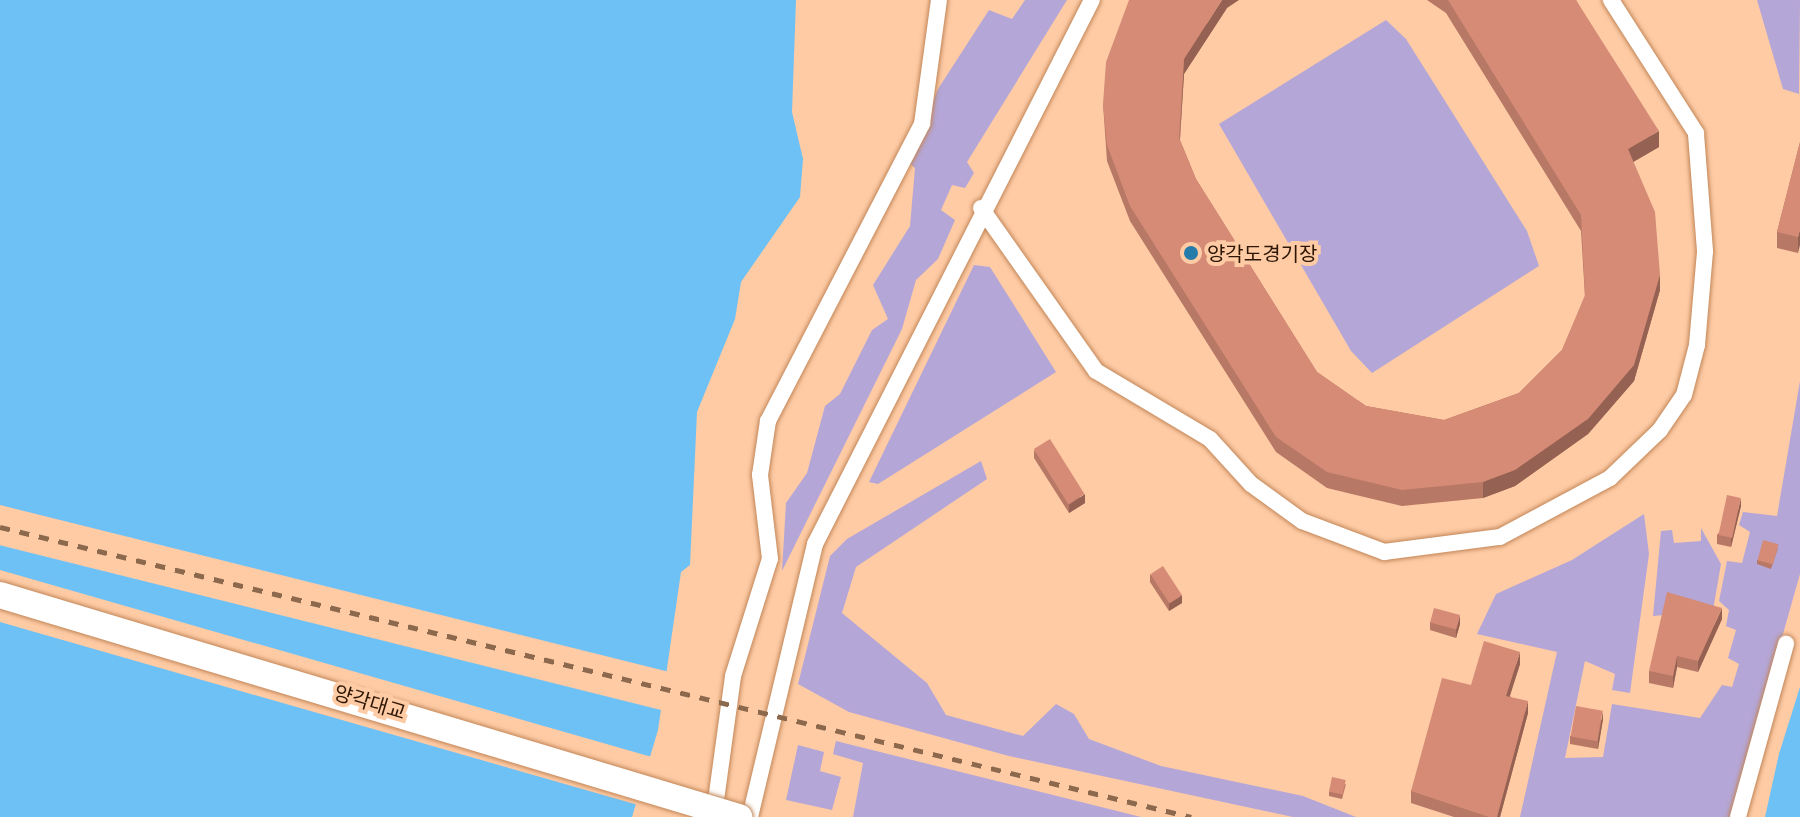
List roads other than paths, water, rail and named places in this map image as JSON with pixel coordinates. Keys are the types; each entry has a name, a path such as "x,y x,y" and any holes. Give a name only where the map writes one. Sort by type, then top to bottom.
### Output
{"main road":[{"name":"양각대교","path":"0,595 739,817"}],"street":[{"path":"714,817 733,676 770,559 760,475 768,421 922,124 939,0"},
{"path":"750,817 815,544 981,208 1092,0"},
{"path":"981,208 1096,371 1210,439 1251,484 1302,521 1384,552 1500,537 1610,478 1660,430 1684,395 1697,345 1705,251 1696,133 1611,0"},
{"path":"1738,817 1786,644"}],"water":[{"path":"0,0 796,0 792,112 803,159 800,197 741,282 735,319 697,412 690,565 681,572 658,730 632,817 0,817"},
{"path":"1800,687 1800,817 1765,817 1779,754"}],"railway":[{"path":"0,527 1191,817"}],"place":[{"name":"양각도경기장","path":"1191,253"}]}
